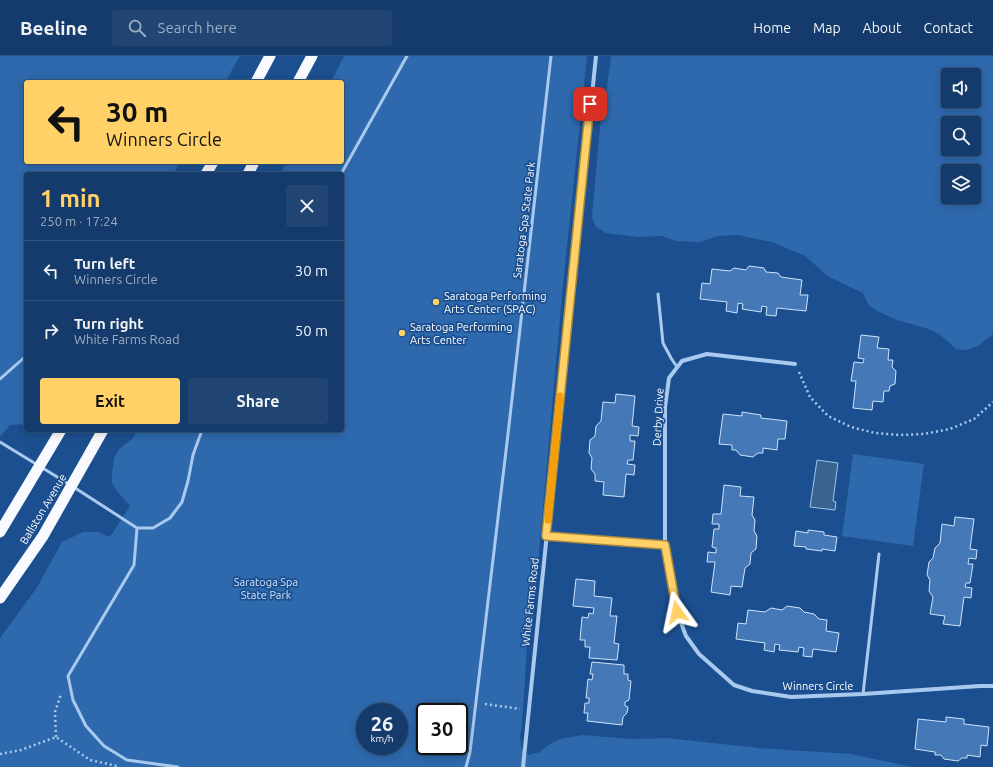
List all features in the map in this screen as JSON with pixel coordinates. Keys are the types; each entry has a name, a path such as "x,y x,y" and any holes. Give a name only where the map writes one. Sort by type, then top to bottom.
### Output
{"highway":[{"path":"257,80 270,56"},
{"path":"299,80 312,56"},
{"path":"0,532 61,432"},
{"name":"Ballston Avenue","path":"0,598 43,536 103,432"}],"street":[{"name":"White Farms Road","path":"523,767 596,56"},
{"path":"677,367 682,361 707,354 795,364"},
{"name":"Derby Drive","path":"665,545 665,407 669,378 677,367"},
{"path":"546,536 665,545"},
{"name":"Winners Circle","path":"665,545 677,612 686,636 699,654 734,685 752,692 791,697 993,686"}],"lane":[{"path":"342,172 407,56"},
{"name":"Saratoga Spa State Park","path":"466,767 470,752 551,56"},
{"path":"658,294 663,342 677,367"},
{"path":"0,379 24,358"},
{"path":"0,442 137,528 153,528 170,518 182,502 193,455 201,432"},
{"path":"137,528 134,565 68,676 73,700 86,726 104,746 127,760 178,767"},
{"path":"863,694 879,554"}],"path":[{"path":"795,364 810,397 828,416 851,427 875,433 899,435 924,434 950,429 974,419 993,402"},
{"path":"56,737 55,712 68,676"},
{"path":"483,710 484,703 528,710"},
{"path":"0,754 22,750 56,737"},
{"path":"56,737 90,760 121,767"}],"green space":[{"path":"0,56 240,56 226,80 24,80 24,164 179,164 174,172 24,172 24,424 10,425 0,437"},
{"name":"Saratoga Spa State Park","path":"344,56 587,56 563,285 533,619 528,631 520,736 521,748 529,755 540,752 550,744 560,739 582,735 630,739 667,738 759,748 851,754 912,767 0,767 0,638 36,589 62,542 83,532 98,532 110,537 130,506 112,483 114,458 119,449 133,438 136,432 344,432 344,172 281,172 286,164 344,164 344,80 332,80"},
{"path":"611,56 993,56 993,334 978,346 967,350 956,349 939,334 929,329 897,320 877,311 868,304 863,293 829,277 805,256 772,242 737,235 718,236 700,242 676,241 661,236 638,237 606,233 596,227 592,217 601,117 606,95"},
{"path":"853,454 924,464 913,546 842,536"}],"shaded area":[{"path":"817,460 838,463 833,501 836,502 835,510 810,507"}],"building":[{"path":"749,266 764,268 766,272 778,273 781,277 802,280 800,295 808,295 806,311 777,308 776,316 766,315 767,307 762,306 761,312 742,309 743,304 738,303 737,313 726,311 727,302 700,299 702,283 710,284 712,269 730,271 734,268 746,270"},
{"path":"861,335 879,337 877,348 889,349 888,360 893,360 892,367 896,371 895,384 890,386 889,391 884,391 883,402 873,401 872,410 853,408 856,381 851,381 854,362 863,363 864,359 858,358"},
{"path":"616,394 635,396 632,426 639,427 638,436 630,435 630,441 635,441 633,460 628,460 627,464 635,465 634,475 626,474 624,497 603,495 604,482 595,481 595,474 591,469 592,458 589,453 590,440 595,436 596,426 601,421 603,402 615,403"},
{"path":"742,412 761,415 761,418 787,421 785,439 778,439 777,450 763,448 763,453 758,453 753,457 740,455 736,450 732,450 732,445 719,444 723,414 742,416"},
{"path":"724,485 741,487 740,496 754,497 752,515 755,520 754,531 757,536 756,549 751,553 750,564 745,568 742,587 731,586 730,595 711,592 715,562 707,562 708,552 716,553 716,548 712,547 714,529 719,529 719,524 712,524 713,514 721,514"},
{"path":"955,517 974,519 970,549 977,550 976,559 969,558 968,564 973,564 970,583 966,583 965,587 972,588 971,598 964,597 960,626 943,624 945,616 930,614 933,597 929,591 930,580 927,575 929,562 933,558 935,548 940,543 942,524 954,526"},
{"path":"808,530 824,532 824,535 837,537 835,551 822,549 822,551 794,546 796,531 808,533"},
{"path":"576,579 595,581 594,596 612,598 610,616 617,616 614,643 619,644 617,660 589,658 590,647 585,647 585,640 580,640 582,617 588,618 589,613 593,614 594,608 573,606"},
{"path":"787,606 800,608 804,612 814,614 819,619 827,620 826,631 839,633 836,652 813,649 812,657 803,656 804,648 799,647 798,652 779,650 780,645 775,644 774,652 764,650 765,643 736,639 738,623 746,624 748,610 765,612 771,608 782,610"},
{"path":"592,662 624,665 624,674 628,674 628,680 631,681 629,700 625,702 625,706 628,707 627,713 623,717 622,725 587,721 588,713 584,713 585,703 589,703 589,698 586,698 588,679 592,680 593,674 590,674"},
{"path":"946,717 964,719 964,724 989,727 987,746 981,745 980,757 967,755 967,758 962,758 958,761 944,759 941,755 935,755 935,752 915,749 918,719 946,722"}],"slow traffic":[{"path":"548,520 560,396"}],"place":[{"name":"Saratoga Performing Arts Center (SPAC)","path":"436,302"},
{"name":"Saratoga Performing Arts Center","path":"402,333"}],"route":[{"path":"590,104 546,536 665,545 677,612"}]}
